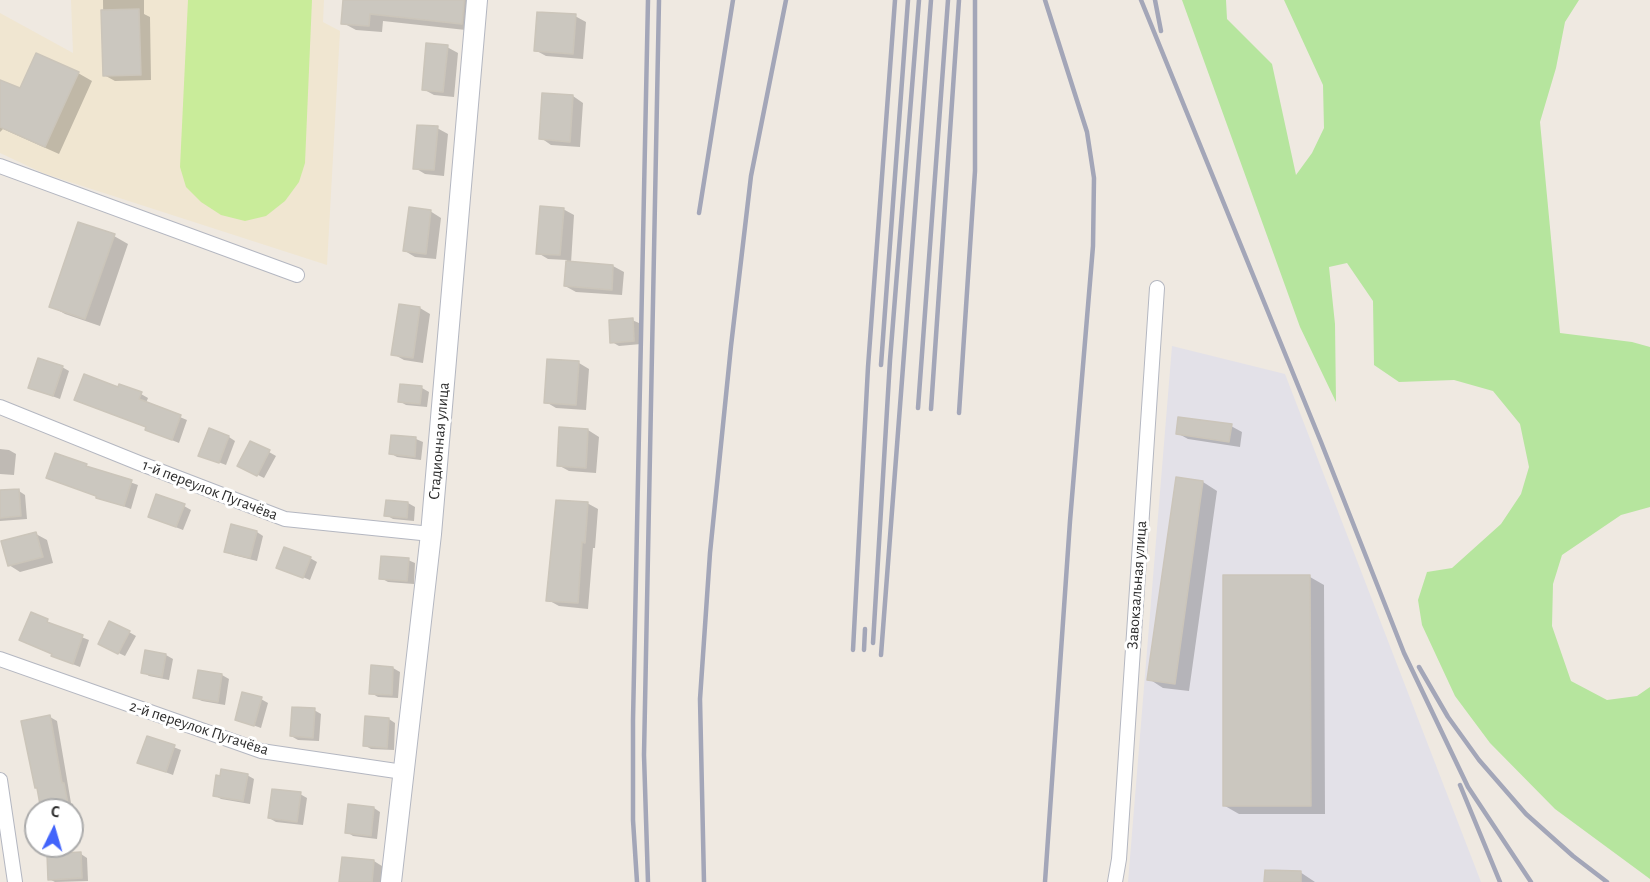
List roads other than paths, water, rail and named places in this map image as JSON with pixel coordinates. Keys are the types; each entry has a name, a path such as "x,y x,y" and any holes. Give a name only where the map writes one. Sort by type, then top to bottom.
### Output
{"street":[{"name":"Стадионная улица","path":"391,882 430,534 477,0"},
{"path":"0,166 297,275"},
{"name":"Завокзальная улица","path":"1115,882 1119,859 1157,288"},
{"name":"1-й переулок Пугачёва","path":"0,407 35,423 285,519 430,534"},
{"name":"2-й переулок Пугачёва","path":"0,659 261,751 404,772"},
{"path":"0,780 15,882"}],"railway":[{"path":"637,882 633,820 633,720 648,0"},
{"path":"648,882 644,755 659,0"},
{"path":"699,213 733,0"},
{"path":"704,882 700,699 710,553 751,176 786,0"},
{"path":"853,650 868,367 895,0"},
{"path":"881,365 908,0"},
{"path":"873,643 890,360 919,0"},
{"path":"881,655 931,0"},
{"path":"918,408 948,0"},
{"path":"931,409 959,0"},
{"path":"959,413 975,171 975,0"},
{"path":"1045,0 1087,132 1094,178 1093,246 1070,521 1045,882"},
{"path":"1141,0 1321,442 1404,653 1468,787 1531,882"},
{"path":"1155,0 1161,31"},
{"path":"864,650 865,629"},
{"path":"1419,667 1448,717 1479,760 1526,814 1573,856 1607,882"},
{"path":"1460,785 1500,882"}]}
